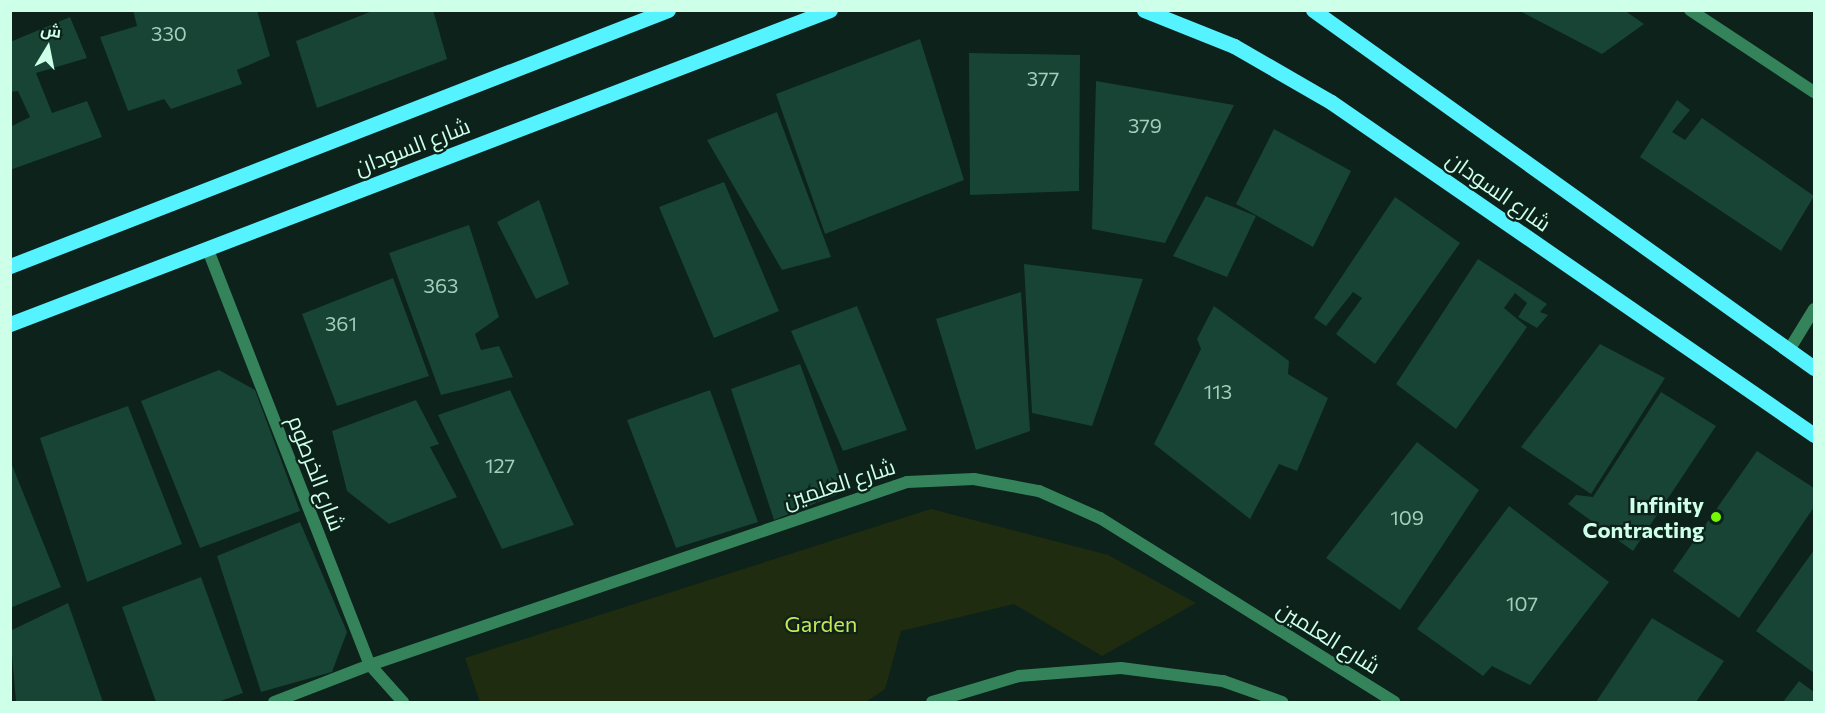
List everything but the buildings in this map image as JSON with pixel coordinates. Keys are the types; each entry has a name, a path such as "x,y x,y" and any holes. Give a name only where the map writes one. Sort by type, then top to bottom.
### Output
{"main road":[{"name":"شارع السودان","path":"10,266 668,10"},
{"name":"شارع السودان","path":"10,324 830,10"},
{"name":"شارع السودان","path":"1144,10 1234,46 1331,102 1815,435"},
{"name":"شارع السودان","path":"1313,10 1815,368"}],"street":[{"path":"1690,10 1815,93"},
{"name":"شارع الخرطوم","path":"208,250 370,665 403,702"},
{"path":"1789,350 1815,309"},
{"name":"شارع العلمين","path":"274,702 370,665 907,482 974,479 1039,491 1100,518 1394,702"},
{"path":"932,702 1019,676 1121,668 1223,681 1282,702"}],"green space":[{"name":"Garden","path":"931,509 1108,555 1196,603 1102,656 1014,604 901,631 885,689 866,702 480,702 465,658"}],"place":[{"name":"Infinity Contracting","path":"1716,517"}]}
